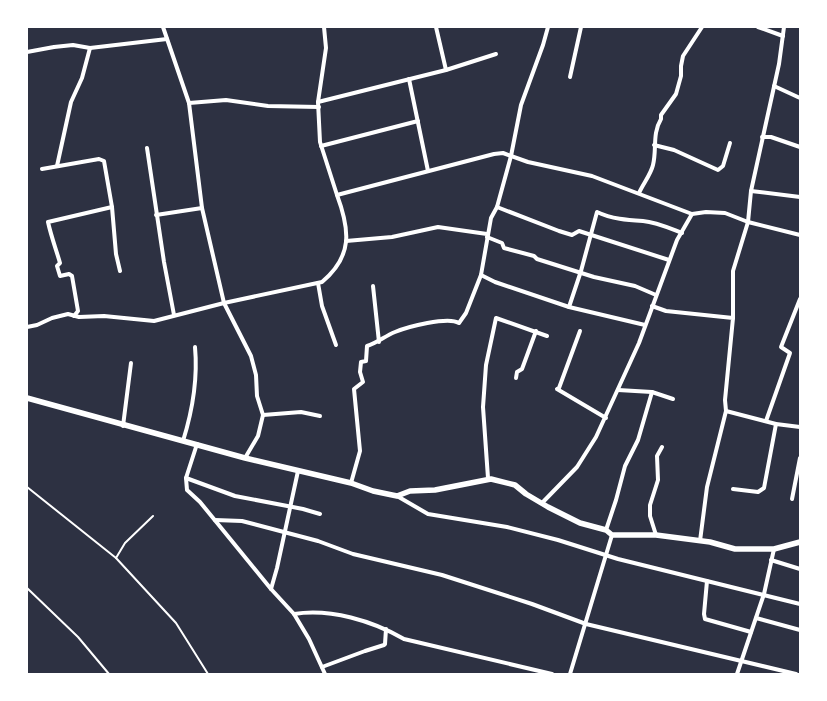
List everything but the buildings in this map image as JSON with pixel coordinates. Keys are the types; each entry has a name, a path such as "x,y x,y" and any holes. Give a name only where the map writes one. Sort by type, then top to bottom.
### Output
{"street":[{"path":"163,27 189,103 202,208 224,303 251,356 256,375 257,396 263,415 258,436 245,458"},
{"path":"27,327 68,314 79,317 154,320 322,282 332,274 341,262 346,241 346,218 321,146 319,105 326,48 324,27"},
{"path":"436,27 446,70"},
{"path":"351,483 360,451 354,389 363,382 360,372 361,362 366,361 367,346 379,342 395,332 436,321 456,320 459,322 466,313 481,275 491,218 497,207 511,156 521,105 543,46 548,27"},
{"path":"570,77 581,27"},
{"path":"639,193 653,166 657,126 662,119 661,115 676,94 681,76 683,56 702,27"},
{"path":"758,27 783,36"},
{"path":"700,540 708,486 726,411 725,400 733,318 733,271 748,222 751,191 774,86 784,27"},
{"path":"27,52 73,45 90,48 167,39"},
{"path":"57,166 71,102 82,78 90,48"},
{"path":"189,103 226,100 268,106 319,105 446,70 496,54"},
{"path":"409,79 428,171"},
{"path":"774,86 800,98"},
{"path":"321,146 418,121"},
{"path":"762,137 770,137 800,147"},
{"path":"654,145 674,150 718,170 723,166 730,143"},
{"path":"147,148 156,215 174,315"},
{"path":"337,195 494,154 503,153 563,171 592,176 692,214 712,212 725,213 748,222 800,235"},
{"path":"42,169 99,159 104,161 112,207 116,254 120,271"},
{"path":"751,191 800,197"},
{"path":"74,316 78,310 72,276 69,274 60,276 57,266 60,263 56,246 52,240 48,222 112,207"},
{"path":"497,207 572,235 578,231 670,260"},
{"path":"156,215 202,208"},
{"path":"569,307 581,271 597,212 629,221 643,221 657,224 682,233"},
{"path":"542,504 577,467 606,418 646,325 677,240 692,214"},
{"path":"346,241 392,237 438,227 487,236 502,242 504,248 581,271 594,277 635,286 656,295"},
{"path":"481,275 495,282 569,307 646,325"},
{"path":"318,283 322,306 336,345"},
{"path":"373,286 379,342"},
{"path":"766,421 790,353 782,347 800,300"},
{"path":"652,306 673,312 733,318"},
{"path":"488,478 483,407 486,365 496,318 547,336"},
{"path":"516,378 517,372 522,369 536,331"},
{"path":"580,331 557,389 606,418"},
{"path":"183,440 192,412 196,384 195,347"},
{"path":"123,426 131,363"},
{"path":"618,390 652,392 673,399"},
{"path":"606,530 616,500 624,466 638,440 652,392"},
{"path":"27,398 123,426 183,440 245,458 351,483 372,491 397,496 428,514 507,527 558,540 607,556 800,604"},
{"path":"726,411 776,424 800,427"},
{"path":"263,415 301,412 320,416"},
{"path":"733,489 758,492 764,488 776,424"},
{"path":"196,444 186,478 187,490 200,502 271,589 294,614 309,638 325,674"},
{"path":"656,535 650,516 650,506 658,480 657,456 662,447"},
{"path":"792,499 800,458"},
{"path":"271,589 298,471"},
{"path":"186,478 235,496 320,514"},
{"path":"397,496 410,491 434,490 488,478 502,480 515,485 542,504 580,523 606,530 612,535 656,535 700,540 735,549 774,549 800,542"},
{"path":"215,520 242,522 318,542 353,554 467,582 586,624 796,674"},
{"path":"570,674 607,556 612,535"},
{"path":"737,674 764,594 774,549"},
{"path":"771,560 800,569"},
{"path":"707,581 704,614 705,619 751,632"},
{"path":"294,614 302,612 340,615 386,629 404,639 552,674"},
{"path":"756,618 800,630"},
{"path":"322,668 384,645 386,629"}],"lane":[{"path":"27,487 116,558 176,623 208,674"},
{"path":"116,558 125,543 153,516"},
{"path":"27,588 78,637 108,674"}]}
